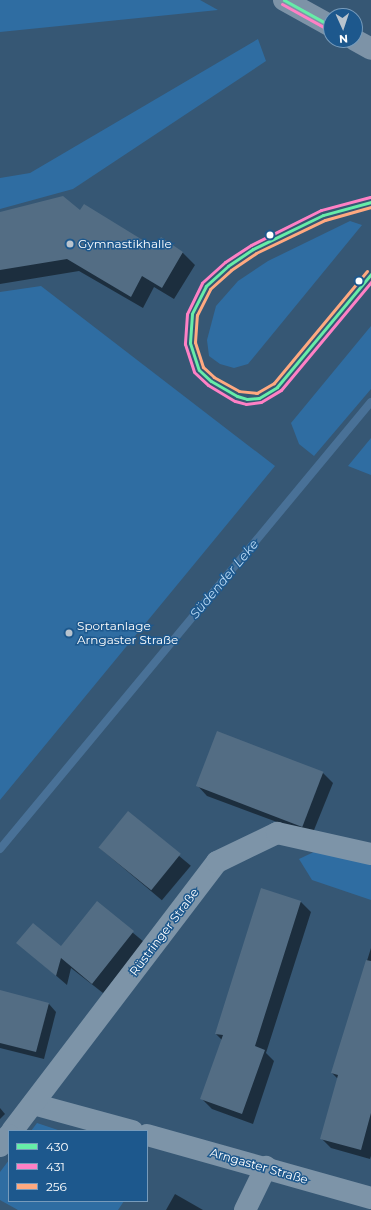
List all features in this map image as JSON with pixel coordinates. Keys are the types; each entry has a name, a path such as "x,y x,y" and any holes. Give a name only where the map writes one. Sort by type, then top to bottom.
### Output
{"main road":[{"path":"284,0 323,22"}],"street":[{"name":"Rüstringer Straße","path":"13,1130 217,862 277,833 371,854"},
{"path":"33,1104 128,1130"},
{"name":"Arngaster Straße","path":"148,1135 266,1167 371,1198"},
{"path":"0,1146 8,1136"},
{"path":"245,1210 266,1167"}],"shaded area":[{"path":"0,0 200,0 218,10 0,32"},
{"path":"258,39 266,61 73,189 0,209 0,178 30,173"},
{"path":"350,221 362,225 248,364 234,368 220,364 209,356 207,340 216,306 238,281 268,261"},
{"name":"Sportanlage Arngaster Straße","path":"41,286 275,466 0,800 0,292"},
{"path":"371,326 371,389 314,456 299,444 291,423"},
{"path":"371,438 371,475 348,466"},
{"path":"318,850 371,861 371,900 312,880 299,859"},
{"path":"37,1123 58,1130 32,1130"},
{"path":"8,1161 8,1202 123,1202 118,1210 18,1210 0,1200 0,1172"}],"building":[{"name":"Gymnastikhalle","path":"63,196 80,210 84,204 154,247 161,237 183,252 162,288 142,276 131,297 67,259 0,270 0,212"},
{"path":"217,731 323,772 302,827 196,786"},
{"path":"128,811 181,854 151,890 98,848"},
{"path":"261,888 301,901 255,1046 265,1050 242,1114 200,1099 223,1035 215,1034"},
{"path":"97,901 134,931 92,984 61,958 56,976 16,943 33,923 61,946"},
{"path":"366,960 371,961 371,1113 361,1150 320,1139 338,1075 331,1073"},
{"path":"0,990 49,1003 36,1052 0,1043"}],"waterway":[{"name":"Südender Leke","path":"0,849 371,402"}],"transit line":[{"name":"430","path":"284,0 323,22"},
{"name":"431","path":"282,4 323,27"},
{"name":"431","path":"370,197 321,210 251,245 225,262 202,283 187,314 185,344 194,372 208,385 235,401 246,404 261,402 281,390 371,282"},
{"name":"430","path":"371,202 323,215 253,249 228,266 206,286 192,314 190,343 199,370 211,381 237,396 247,399 259,398 277,387 371,274"},
{"name":"256","path":"367,271 274,383 257,393 239,391 214,377 203,367 195,342 197,315 210,289 231,270 256,253 325,220 371,207"}],"place":[{"name":"Gymnastikhalle","path":"70,244"},
{"name":"Sportanlage Arngaster Straße","path":"69,633"}]}
